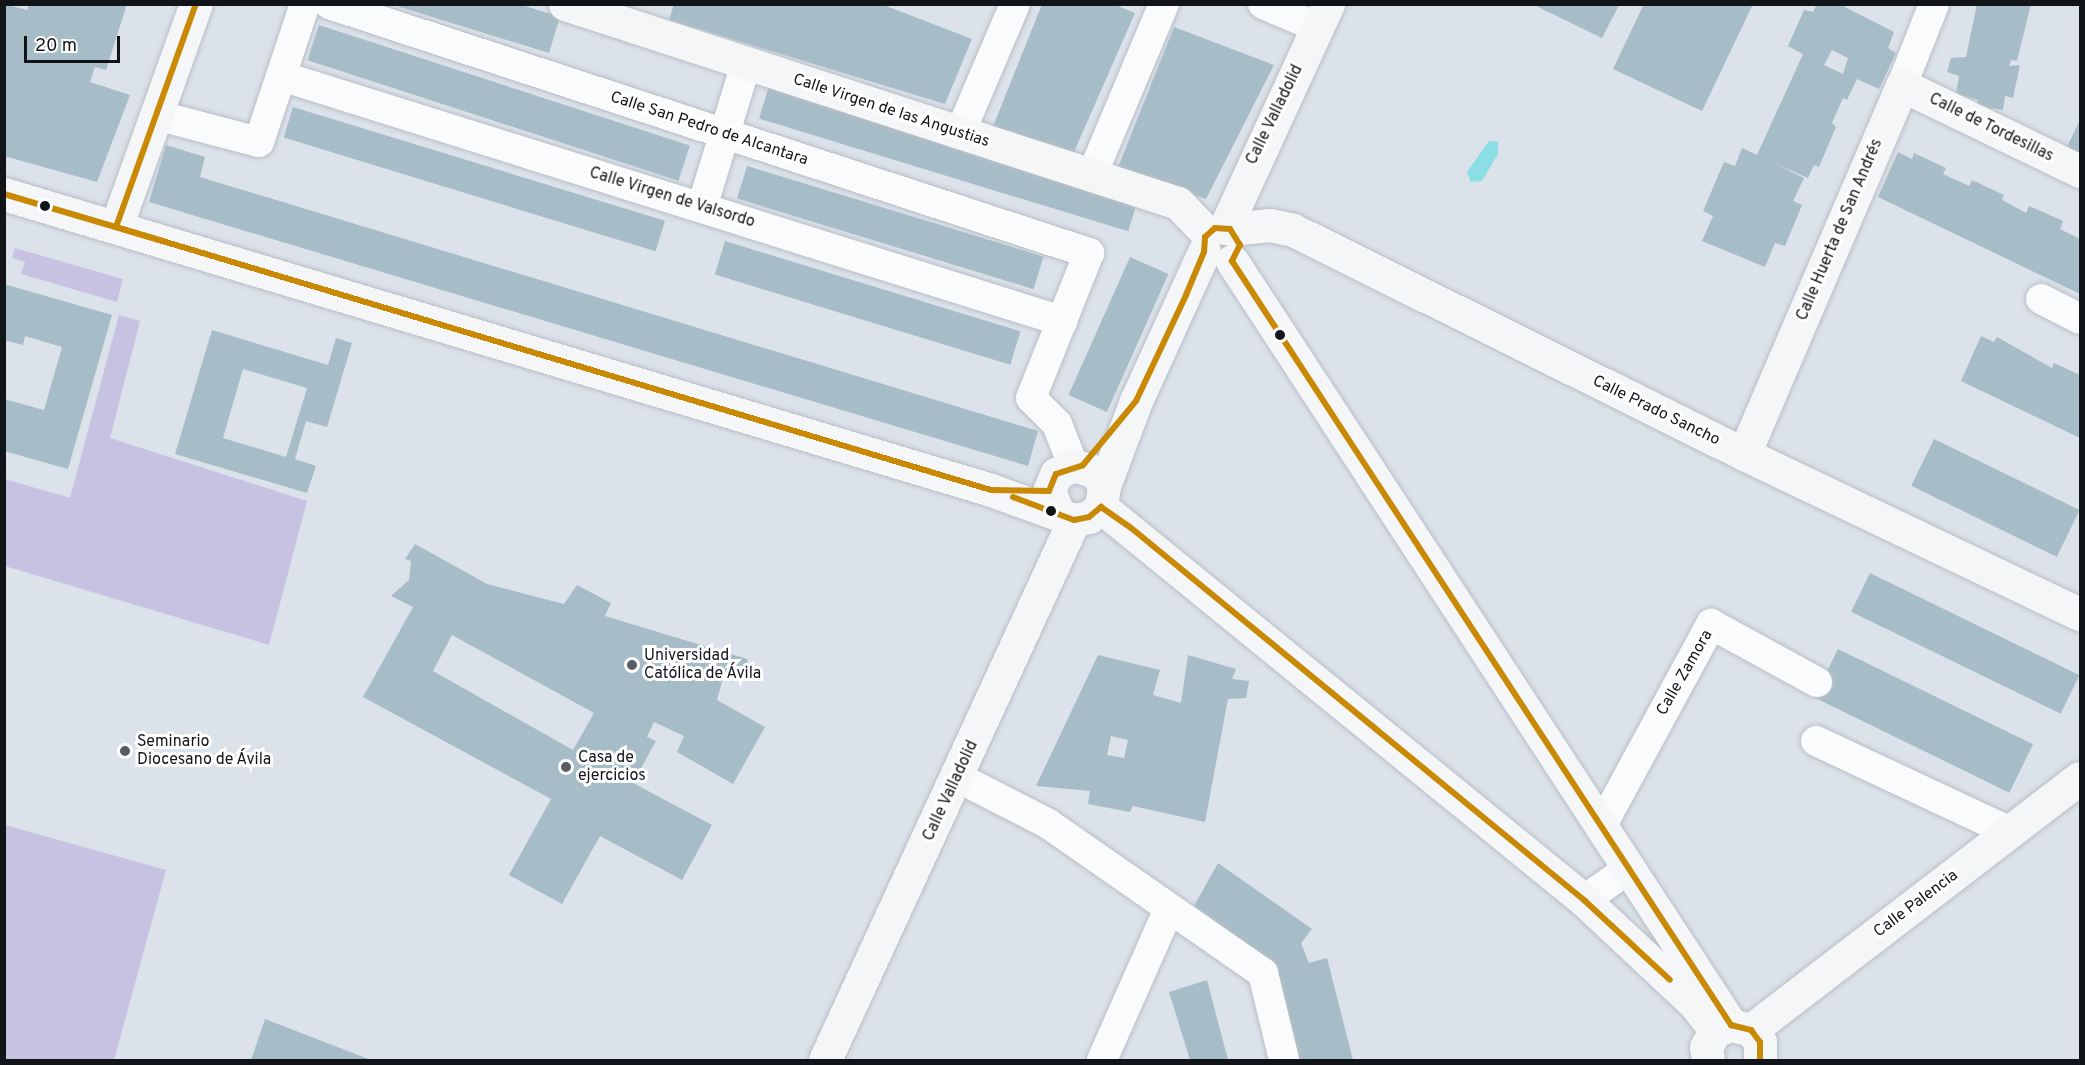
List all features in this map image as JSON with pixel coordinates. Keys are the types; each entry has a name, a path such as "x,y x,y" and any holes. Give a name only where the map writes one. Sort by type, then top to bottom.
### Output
{"street":[{"path":"116,227 196,4"},
{"path":"156,115 259,142 305,4"},
{"name":"Calle San Pedro de Alcantara","path":"330,4 1089,253 1062,321"},
{"name":"Calle Virgen de las Angustias","path":"565,4 1178,203 1218,244"},
{"path":"960,133 1015,4"},
{"path":"1092,175 1164,4"},
{"path":"1263,4 1323,16"},
{"name":"Calle Huerta de San Andrés","path":"1744,454 1902,85 1934,4"},
{"name":"Calle Valladolid","path":"825,1060 957,777 1077,492 1136,402 1186,295 1218,244 1323,16"},
{"path":"702,207 746,64"},
{"name":"Calle Virgen de Valsordo","path":"281,76 1062,321"},
{"name":"Calle de Tordesillas","path":"1902,85 2080,171"},
{"path":"4,194 991,490 1077,492"},
{"name":"Calle Prado Sancho","path":"1218,244 1270,225 1293,230 1744,454 2080,614"},
{"path":"1218,244 1602,825 1742,1046"},
{"path":"2041,300 2080,319"},
{"path":"1062,321 1032,398 1057,424 1077,492 1584,900 1742,1046"},
{"name":"Calle Zamora","path":"1602,825 1711,624 1817,682"},
{"path":"1816,741 2010,832"},
{"path":"957,777 1047,823 1168,911 1263,973 1284,1060"},
{"name":"Calle Palencia","path":"1742,1046 2080,778"},
{"path":"1584,900 1630,868"},
{"path":"1102,1060 1168,911"}],"shaded area":[{"path":"15,248 123,279 117,302 21,274 25,262 12,258"},
{"path":"119,315 140,321 110,438 307,501 269,645 5,566 5,479 70,498"},
{"path":"5,825 166,870 114,1060 5,1060"}],"water":[{"path":"1489,141 1498,142 1498,154 1482,181 1471,182 1467,172"}],"building":[{"path":"4,4 27,10 29,4 127,4 106,70 95,67 90,82 130,95 97,182 4,156"},
{"path":"390,4 519,4 560,17 549,53"},
{"path":"674,4 881,4 972,39 945,104 669,20"},
{"path":"1042,4 1113,4 1135,13 1074,152 992,129"},
{"path":"1644,4 1753,4 1702,111 1613,69"},
{"path":"1817,4 1839,4 1894,32 1888,48 1896,53 1879,89 1857,79 1847,100 1843,98 1832,123 1836,127 1819,167 1814,165 1808,178 1774,163 1804,178 1793,201 1802,205 1785,246 1775,243 1765,267 1702,241 1713,216 1703,211 1724,162 1735,166 1742,148 1757,155 1803,54 1788,46 1804,10 1813,12","holes":["1832,50 1848,58 1843,74 1824,65"]},
{"path":"1977,4 2031,4 2017,61 2011,60 2009,66 2020,65 2013,98 2005,96 2003,110 1978,106 1978,100 1956,94 1959,76 1947,72 1951,58 1966,57"},
{"path":"1534,5 1619,5 1602,38"},
{"path":"319,25 690,146 678,181 308,60"},
{"path":"1174,27 1274,65 1206,199 1117,170"},
{"path":"769,86 1138,199 1128,231 759,119"},
{"path":"293,107 665,221 656,251 284,138"},
{"path":"2080,120 2080,153 2067,147"},
{"path":"166,145 205,157 200,177 1038,431 1028,466 149,202"},
{"path":"1898,152 1912,159 1914,153 1946,168 1943,174 1969,186 1972,180 2004,195 2002,200 2026,213 2029,206 2063,221 2060,229 2080,239 2080,294 1878,197"},
{"path":"747,166 1043,257 1034,289 737,199"},
{"path":"725,241 1020,331 1010,365 715,274"},
{"path":"1130,257 1168,274 1107,412 1069,395"},
{"path":"4,284 112,315 68,469 4,451 4,399 44,410 62,347 25,336 23,345 4,340"},
{"path":"212,330 328,365 336,338 352,343 327,427 306,421 295,459 316,466 307,493 175,454","holes":["243,369 307,388 286,457 223,438"]},
{"path":"1981,336 1994,342 1997,337 2052,368 2054,363 2080,375 2080,438 1961,381"},
{"path":"1934,439 2080,510 2057,557 1911,486"},
{"path":"415,544 487,584 564,604 577,585 611,603 605,616 747,659 749,671 740,680 724,674 717,700 765,727 733,784 677,752 684,736 654,722 647,737 656,741 633,783 712,825 682,880 600,836 562,904 509,875 551,799 363,697 413,607 391,596 409,580 411,561 405,559","holes":["452,635 594,713 573,750 433,671"]},
{"path":"1870,573 2079,675 2061,714 1851,612"},
{"path":"1838,649 2033,744 2009,793 1814,698"},
{"path":"1098,655 1160,670 1153,695 1181,703 1188,655 1236,669 1232,679 1249,681 1246,698 1228,699 1205,822 1133,806 1130,812 1088,804 1090,791 1036,786","holes":["1111,736 1128,740 1124,758 1107,755"]},
{"path":"1218,863 1312,929 1301,943 1309,963 1327,958 1353,1060 1300,1060 1276,964 1194,906"},
{"path":"1207,980 1228,1060 1190,1060 1169,992"},
{"path":"265,1019 371,1060 251,1060"}],"transit line":[{"path":"116,227 196,4"},
{"path":"4,194 166,242"},
{"path":"116,227 991,490 1049,491 1056,474 1083,465 1136,401 1186,295 1204,252 1205,237 1215,228 1230,229 1240,245 1232,261 1731,1025 1751,1030 1760,1042 1760,1060"},
{"path":"1013,497 1074,520 1089,517 1101,507 1130,527 1584,900 1670,980"}],"place":[{"name":"Universidad Católica de Ávila","path":"632,665"},
{"name":"Seminario Diocesano de Ávila","path":"125,751"},
{"name":"Casa de ejercicios","path":"566,767"}]}
